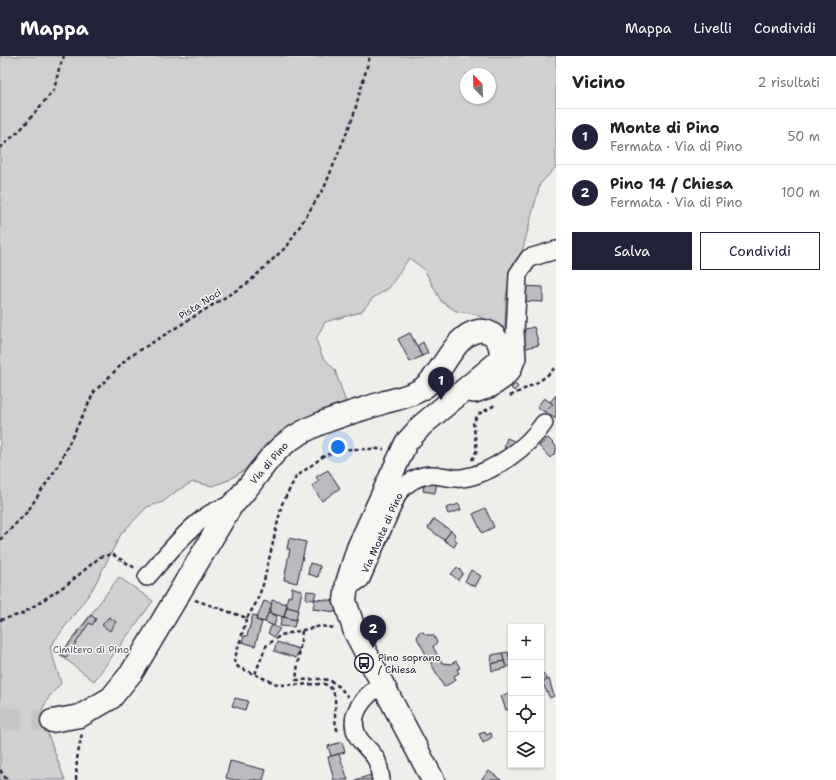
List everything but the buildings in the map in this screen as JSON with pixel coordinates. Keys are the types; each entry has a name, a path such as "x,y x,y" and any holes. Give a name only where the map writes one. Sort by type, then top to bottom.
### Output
{"street":[{"path":"462,392 475,394 492,388 505,379 512,371 517,358 515,332 518,274 529,258 556,250"},
{"name":"Via di Pino","path":"52,721 80,716 111,698 132,672 231,506 242,496 258,473 285,443 298,434 342,415 408,395 422,388 435,377 465,336 477,331 490,333 499,342 501,355 499,362 422,425 406,443 358,548 347,583 345,601 355,632 433,780"},
{"name":"Via Monte di Pino","path":"347,583 355,583 361,580 398,494 404,487 416,478 426,474 462,478 477,475 520,450 537,434 544,423"},
{"path":"147,577 184,536 207,516 222,506 231,506"},
{"path":"381,780 376,760 356,735 354,723 357,708 370,692 382,684"}],"path":[{"path":"0,148 21,129 54,90 64,56"},
{"name":"Pista Noci","path":"0,540 27,512 58,466 94,392 129,357 248,283 288,245 325,186 353,117 370,56"},
{"path":"505,399 535,384 551,373 556,366"},
{"path":"462,478 477,450 473,422 479,414 498,403"},
{"path":"341,735 337,730 335,722 334,691 331,686 324,684 279,685 238,667 234,661 247,618 256,604 263,585 282,504 296,477 325,455 350,449 385,449 400,455"},
{"path":"0,620 22,614 69,583 100,557 112,554 117,555 147,577"},
{"path":"194,600 247,618"},
{"path":"255,674 266,646 281,635 321,626"},
{"path":"302,631 296,680 329,679 338,685 357,708"},
{"path":"76,780 77,759 82,734 80,716"},
{"path":"0,770 7,780"}],"green space":[{"path":"0,56 556,56 556,167 540,184 521,256 511,272 506,297 505,328 474,314 456,311 441,301 424,269 409,258 389,288 373,298 361,312 325,322 316,339 322,356 335,370 346,403 307,418 272,439 244,470 229,480 212,486 193,482 178,490 163,502 147,507 121,534 92,590 50,647 61,683 49,697 40,713 65,780 0,780"},
{"name":"Cimitero di Pino","path":"119,577 153,601 94,681 60,655"}],"tunnel":[{"path":"0,718 52,721"}],"place":[{"name":"Monte di Pino","path":"441,400"},
{"name":"Pino 14 / Chiesa","path":"373,648"},
{"name":"Pino soprano / Chiesa","path":"364,663"}]}
